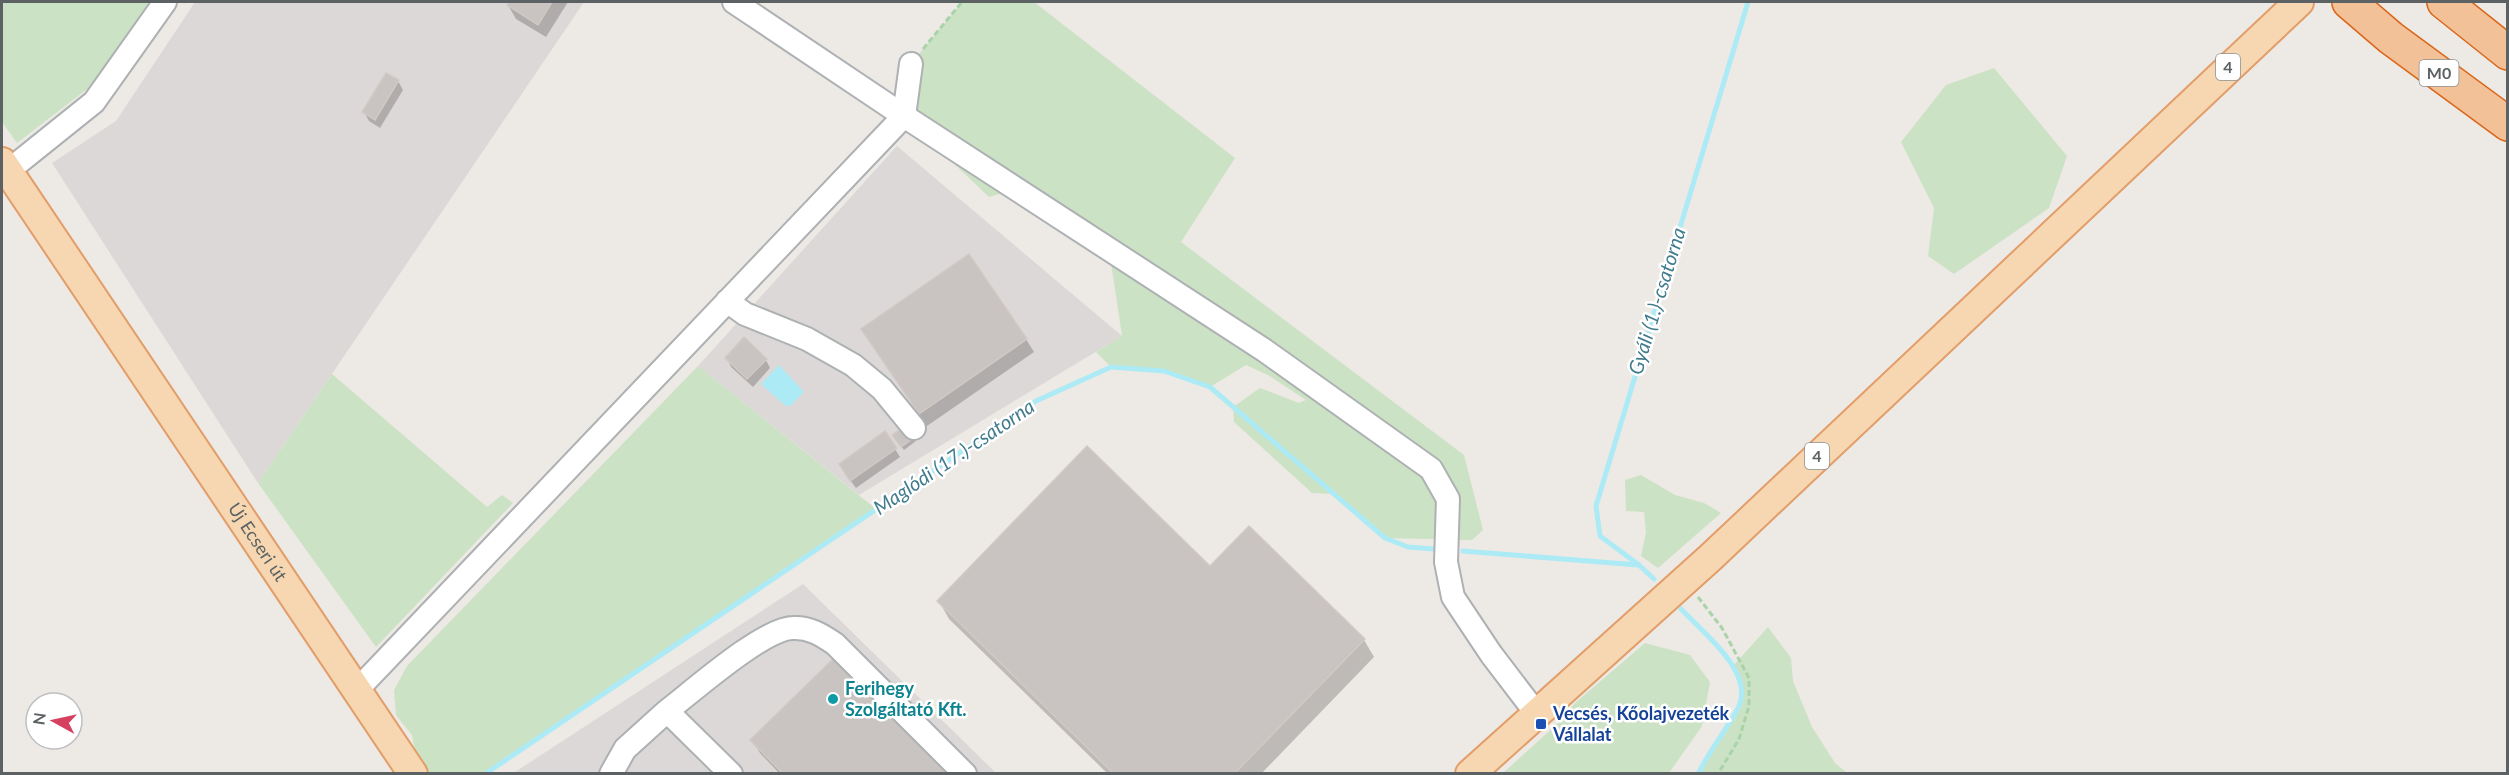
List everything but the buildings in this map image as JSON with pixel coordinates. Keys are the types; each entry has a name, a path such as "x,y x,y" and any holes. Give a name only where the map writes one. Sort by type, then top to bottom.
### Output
{"highway":[{"path":"2444,2 2508,53"},
{"name":"M0","path":"2360,11 2508,124"}],"main road":[{"name":"4","path":"1470,774 1711,557 2298,2"},
{"name":"Új Ecseri út","path":"5,166 412,774"}],"lane":[{"path":"5,166 94,102 165,2"},
{"path":"734,2 904,116 1264,350 1431,469 1448,498 1446,562 1453,597 1491,654 1536,713"},
{"path":"357,690 904,116 911,64"},
{"path":"727,301 745,315 807,339 853,365 882,389 914,428"},
{"path":"611,774 625,749 667,711 760,640 778,631 792,628 809,630 835,644 965,774"},
{"path":"667,711 730,774"}],"path":[{"path":"911,64 962,2"},
{"path":"1693,591 1722,628 1749,678 1749,706 1739,739 1718,774"}],"shaded area":[{"path":"195,2 584,2 258,483 52,163 116,121"},
{"path":"897,146 1122,336 859,495 698,366"},
{"path":"803,584 996,773 512,774"}],"green space":[{"path":"2,2 152,2 95,83 17,143 2,122"},
{"path":"962,2 1034,2 1235,158 1181,242 1464,455 1483,530 1472,540 1385,538 1334,494 1312,493 1234,422 1233,407 1260,388 1299,403 1306,400 1268,375 1246,365 1210,387 1164,371 1111,367 1096,352 1122,336 1109,249 1017,189 989,197 904,116 911,64"},
{"path":"1994,68 2067,156 2049,208 1954,274 1928,256 1934,208 1901,142 1946,85"},
{"path":"698,366 876,509 485,773 425,773 416,757 412,735 396,715 394,690 407,666"},
{"path":"332,374 487,507 502,495 513,503 376,647 258,483"},
{"path":"1641,475 1675,495 1704,503 1721,513 1658,568 1641,556 1646,532 1644,512 1626,511 1625,480"},
{"path":"1768,627 1791,658 1793,681 1812,727 1835,763 1847,773 1698,773 1739,707 1743,687 1734,665"},
{"path":"1645,643 1690,655 1710,682 1702,726 1669,773 1503,773 1557,724 1575,703"}],"water":[{"path":"779,365 804,392 790,406 786,406 761,384"}],"waterway":[{"name":"Gyáli (1.)-csatorna","path":"1654,579 1600,536 1596,506 1748,2"},
{"name":"Maglódi (17.)-csatorna","path":"485,774 1036,401 1111,367 1164,371 1210,387 1385,538 1408,547 1434,549"},
{"name":"Maglódi (17.)-csatorna","path":"1463,551 1638,565"},
{"name":"Gyáli (1.)-csatorna","path":"1681,609 1725,655 1740,682 1742,696 1737,710 1698,774"}],"place":[{"name":"Ferihegy Szolgáltató Kft.","path":"833,699"},
{"name":"Vecsés, Kőolajvezeték Vállalat","path":"1541,724"}]}
